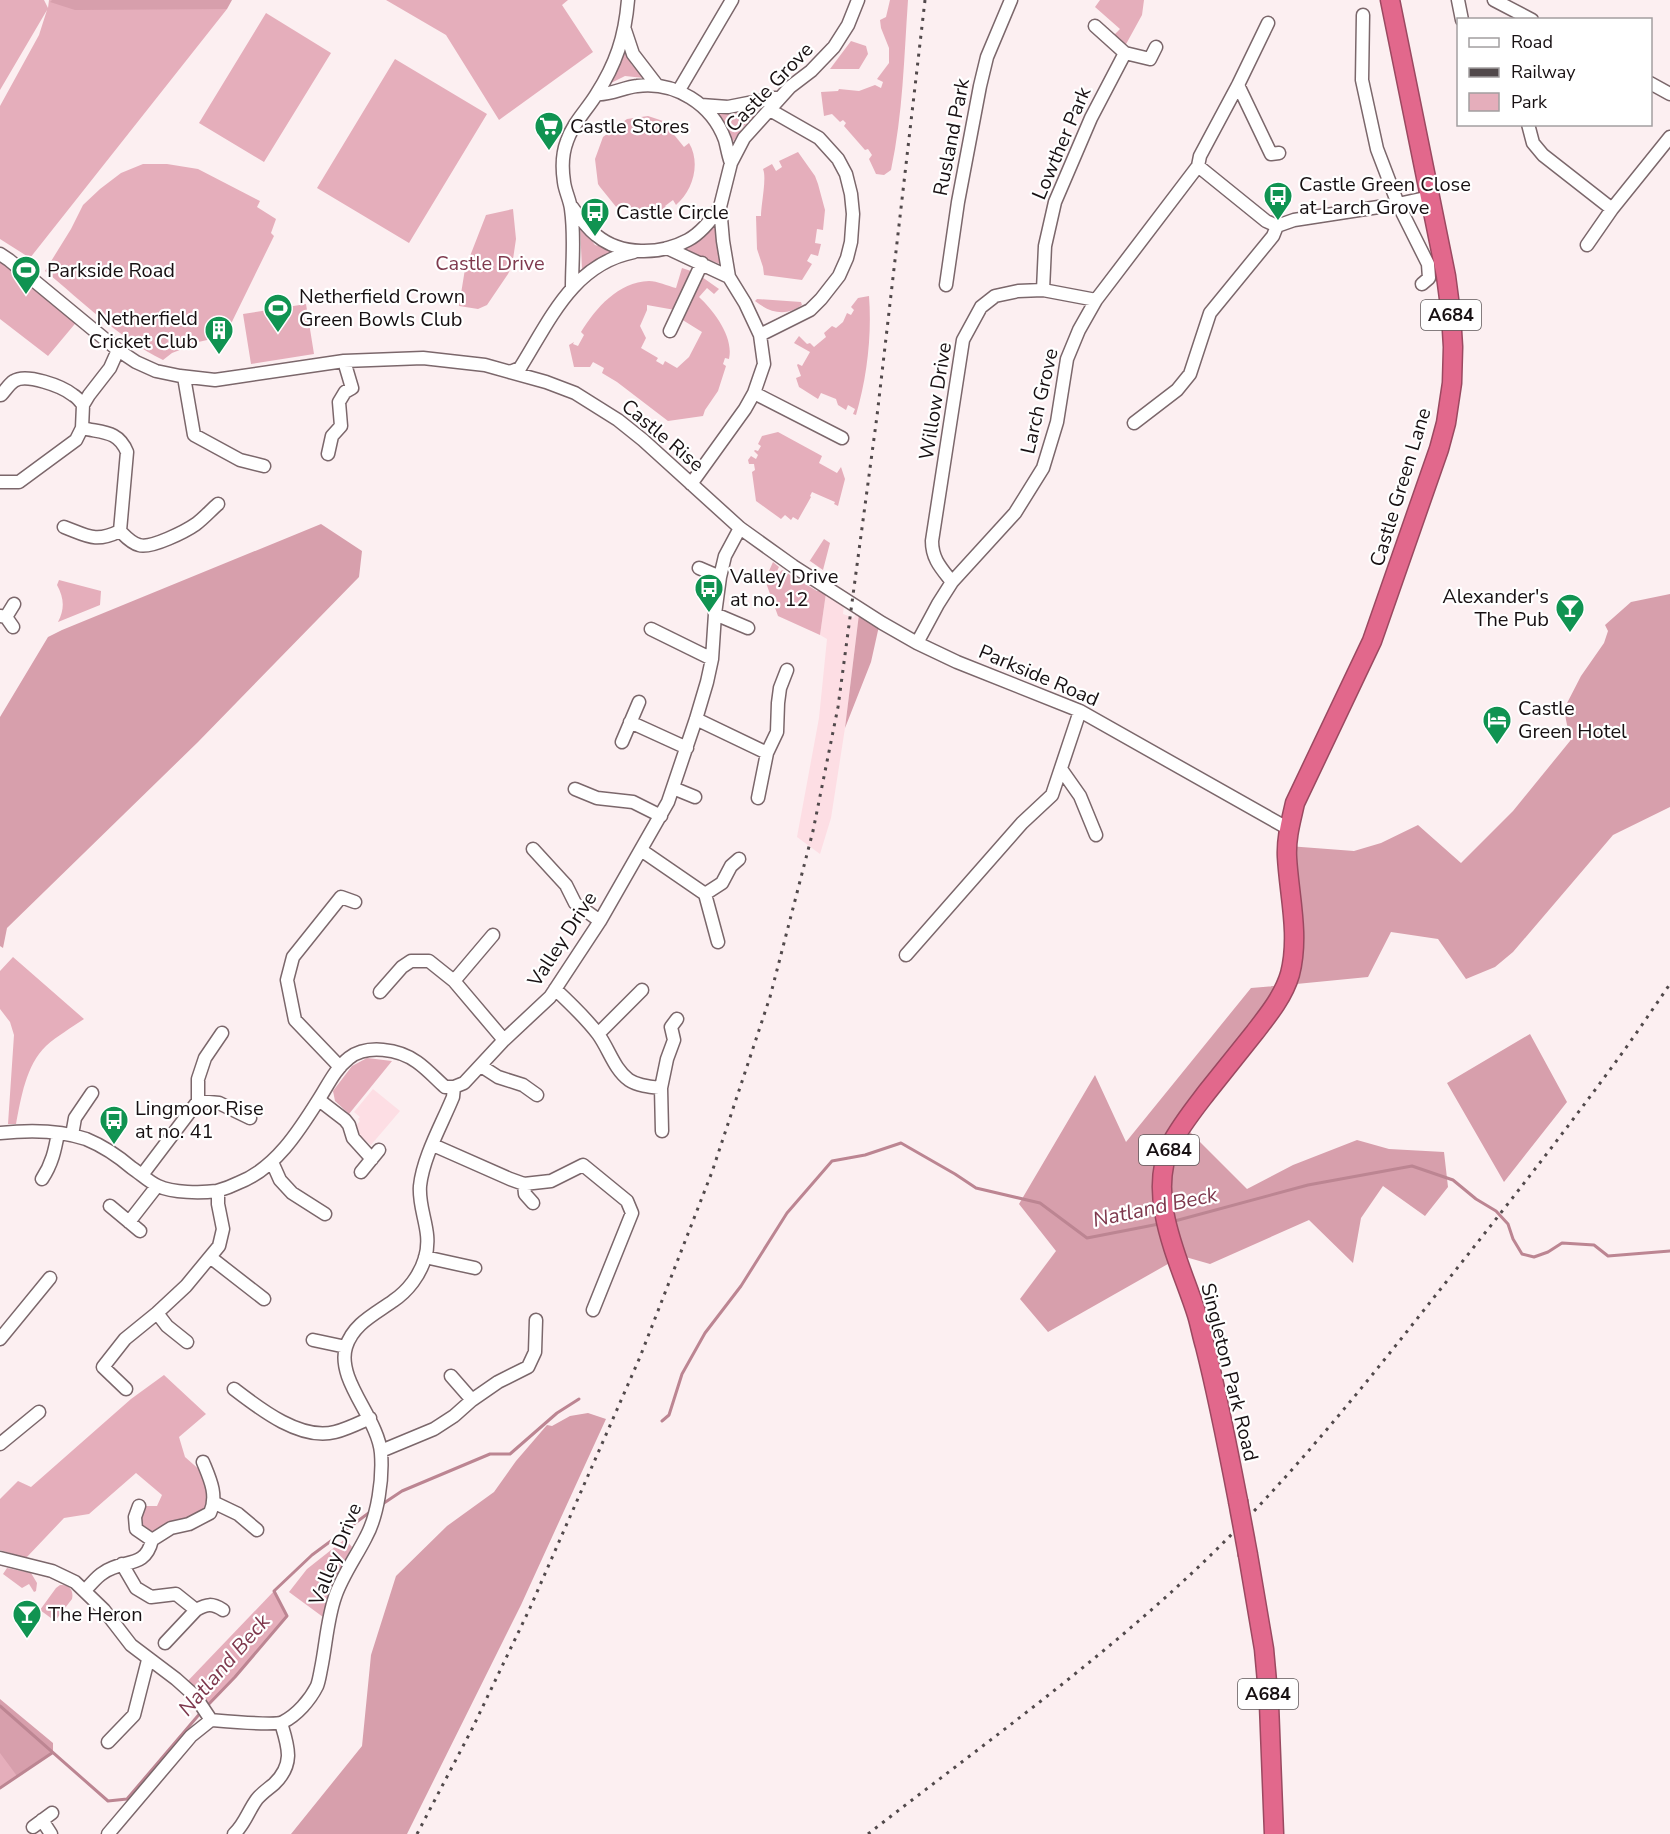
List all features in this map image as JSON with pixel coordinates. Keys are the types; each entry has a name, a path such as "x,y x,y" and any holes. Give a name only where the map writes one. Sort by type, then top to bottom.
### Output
{"highway":[{"name":"Castle Green Lane","path":"1289,828 1295,803 1307,775 1372,641 1425,492 1446,423 1452,383 1453,347 1446,276 1390,0"},
{"name":"Singleton Park Road","path":"1274,1834 1266,1664 1248,1555 1221,1416 1197,1315 1168,1229 1163,1200 1163,1175 1170,1146 1184,1123 1276,1004 1286,985 1293,958 1294,935 1287,855 1289,828"}],"street":[{"path":"572,287 574,248 571,206 564,183 563,160 566,143 572,128 597,94 616,58 625,29 628,0"},
{"path":"679,90 732,0"},
{"name":"Castle Grove","path":"691,484 745,408 754,393 764,364 760,335 745,303 729,277 723,241 720,207 731,163 744,138 790,87 811,71 834,47 848,25 858,0"},
{"name":"Rusland Park","path":"946,285 958,202 980,86 987,57 1011,0"},
{"path":"1458,0 1461,18"},
{"path":"1494,0 1528,18"},
{"path":"1363,15 1362,80 1366,103 1377,149 1398,204 1428,264 1429,278 1422,284"},
{"name":"Larch Grove","path":"917,643 952,582 1015,513 1043,468 1057,422 1067,359 1079,330 1096,300 1198,166 1200,156 1268,23"},
{"path":"1095,26 1125,52 1150,59 1156,47"},
{"path":"625,29 633,54 656,84"},
{"name":"Lowther Park","path":"1043,290 1045,246 1055,202 1090,118 1125,52"},
{"path":"597,94 601,95 626,87 656,84 679,90 702,105 714,120 724,139 731,163"},
{"path":"1652,84 1670,94"},
{"path":"1238,85 1271,154 1279,153"},
{"path":"702,105 728,107 780,98"},
{"path":"760,335 810,310 839,276 851,242 854,214 846,174 838,159 819,138 770,110"},
{"path":"1529,126 1533,143 1543,155 1612,209"},
{"path":"1587,245 1612,209 1670,137"},
{"path":"1198,166 1266,220 1277,226 1294,220 1430,197"},
{"path":"571,206 596,235 609,243 635,252"},
{"path":"0,254 118,350 156,371 215,380 344,361 423,358 485,366 510,372 520,368 572,287 589,271 606,260 635,252 667,248 689,240 701,230 720,207"},
{"path":"1134,423 1177,390 1190,374 1210,313 1273,236 1277,226"},
{"path":"667,248 729,277"},
{"path":"670,331 702,263"},
{"name":"Willow Drive","path":"952,582 932,553 932,541 963,340 981,307 995,296 1018,291 1043,290 1096,300"},
{"path":"0,482 20,482 76,440 82,428 83,405 110,369 118,350"},
{"path":"328,454 332,436 341,426 339,402 345,392 352,388 344,361"},
{"name":"Castle Rise","path":"510,372 575,393 618,420 740,528 776,555"},
{"path":"184,377 194,435 240,460 264,466"},
{"path":"1,395 12,381 20,378 37,380 59,387 73,395 83,405"},
{"path":"754,393 842,438"},
{"path":"82,428 113,434 123,443 127,452 120,531 127,539 139,546 151,545 195,525 218,504"},
{"path":"64,527 86,536 103,538 120,531"},
{"name":"Valley Drive","path":"454,1087 464,1083 504,1040 550,997 600,921 661,816 696,719 711,659 720,577 725,556 740,528"},
{"name":"Parkside Road","path":"776,555 844,600 917,643 957,662 1080,711 1289,828"},
{"path":"699,568 720,577"},
{"path":"6,620 14,604"},
{"path":"715,614 748,628"},
{"path":"651,629 711,659"},
{"path":"758,798 767,753 777,732 780,687 787,670"},
{"path":"621,742 639,702"},
{"path":"906,955 1022,823 1052,795 1080,711"},
{"path":"696,719 767,753"},
{"path":"630,722 687,748"},
{"path":"1061,769 1080,796 1096,835"},
{"path":"673,788 695,797"},
{"path":"575,789 597,798 633,802 661,816"},
{"path":"533,849 566,885 575,903 600,921"},
{"path":"641,850 705,894 718,942"},
{"path":"705,894 722,883 731,866 739,860"},
{"path":"340,1067 295,1020 287,980 292,957 341,897 355,902"},
{"path":"454,981 493,934"},
{"path":"380,992 402,967 411,961 429,961 454,981 504,1040"},
{"path":"555,989 598,1034 610,1052 616,1067 630,1081 661,1088"},
{"path":"598,1034 642,990"},
{"path":"662,1131 661,1088 674,1040 671,1027 677,1019"},
{"path":"142,1175 198,1101 198,1079 205,1058 222,1033"},
{"path":"0,1133 72,1135 102,1147 157,1186 196,1192 218,1191 242,1181 273,1162 347,1059 361,1052 376,1050 407,1056 417,1062 445,1087 454,1087 453,1097 433,1145 420,1186 420,1200 428,1231 425,1257 408,1288 395,1300 361,1323 352,1333 346,1347 313,1340"},
{"path":"481,1066 498,1077 523,1085 537,1095"},
{"path":"72,1135 75,1118 92,1093"},
{"path":"319,1100 345,1120 353,1138 375,1155 361,1172"},
{"path":"198,1101 219,1103 250,1118"},
{"path":"42,1179 54,1156 58,1133"},
{"path":"433,1145 524,1184 551,1181 583,1165 627,1201 632,1213 593,1310"},
{"path":"273,1162 280,1180 292,1193 324,1214"},
{"path":"524,1184 525,1194 533,1203"},
{"path":"129,1222 157,1186"},
{"path":"126,1389 103,1367 125,1339 186,1286 219,1246 223,1229 218,1191"},
{"path":"110,1206 140,1231"},
{"path":"210,1257 264,1299"},
{"path":"425,1257 475,1268"},
{"path":"0,1339 50,1278"},
{"path":"157,1313 167,1326 187,1342"},
{"path":"381,1450 434,1429 498,1382 528,1367 535,1352 536,1320"},
{"name":"Valley Drive","path":"281,1723 300,1710 318,1685 334,1599 372,1525 378,1496 381,1450 370,1418 346,1372 344,1360 346,1347"},
{"path":"451,1376 472,1400"},
{"path":"242,1391 265,1413 287,1425 314,1432 334,1433 370,1418"},
{"path":"0,1444 39,1412"},
{"path":"85,1590 103,1572 122,1564 138,1562 150,1552 152,1540 171,1528 189,1524 210,1514 215,1503 211,1481 203,1462"},
{"path":"215,1503 238,1514 257,1530"},
{"path":"139,1506 135,1517 136,1529 152,1540"},
{"path":"0,1557 52,1571 75,1582 104,1610 131,1645 195,1696 206,1713 281,1723 289,1750 289,1759 274,1783 258,1797 234,1834"},
{"path":"122,1564 136,1588 151,1597 176,1594 195,1610"},
{"path":"165,1642 195,1610 207,1604 215,1604 223,1610"},
{"path":"108,1742 134,1715 148,1660"},
{"path":"108,1834 191,1736 206,1713"},
{"path":"42,1820 51,1834"}],"shaded area":[{"path":"52,0 232,0 227,9 75,10 50,2"},
{"path":"321,524 362,551 359,577 198,742 7,928 3,948 0,946 0,717 48,637"},
{"path":"826,593 844,605 843,614 854,618 856,612 859,614 831,818 820,854 797,837 819,718 827,639 820,635"},
{"path":"1670,594 1670,807 1613,835 1513,952 1495,967 1466,979 1438,939 1391,932 1368,977 1286,985 1288,846 1354,851 1381,843 1418,825 1461,863 1513,811 1570,741 1564,709 1581,676 1604,643 1608,631 1605,625 1631,602"},
{"path":"859,614 879,626 871,662 845,728"},
{"path":"1286,985 1180,1122 1247,1189 1293,1165 1357,1140 1389,1149 1444,1152 1448,1187 1425,1216 1383,1186 1361,1218 1353,1263 1309,1220 1210,1264 1182,1256 1048,1332 1020,1299 1056,1251 1019,1204 1095,1075 1126,1142 1251,988"},
{"path":"1530,1034 1567,1102 1504,1182 1447,1083"},
{"path":"373,1089 400,1111 371,1145 358,1134 356,1126 360,1117 354,1112"},
{"path":"588,1413 606,1419 521,1605 407,1834 291,1834 362,1746 371,1655 396,1576 447,1526 494,1492 516,1461 547,1425 552,1426 570,1416"},
{"path":"0,1699 53,1743 53,1752 17,1776 0,1753"}],"green space":[{"path":"0,0 44,0 48,8 49,0 220,0 129,5 227,9 30,258 0,239 0,106 39,35 47,10 0,90"},
{"path":"386,0 568,0 562,5 593,52 499,120 446,35"},
{"path":"890,0 908,0 898,128 891,170 884,175 876,174 869,159 872,155 844,126 846,123 843,120 840,122 832,114 824,116 821,92 838,91 839,89 859,91 875,85 881,88 883,82 877,79 889,63 889,48 880,20 886,17"},
{"path":"1100,0 1144,0 1142,15 1125,46 1113,36 1120,29 1095,7"},
{"path":"266,13 331,53 264,162 199,123"},
{"path":"851,41 866,46 868,54 859,69 830,69"},
{"path":"624,49 632,65 644,78 625,76 607,85 620,63"},
{"path":"395,59 487,114 409,243 317,188"},
{"path":"715,112 760,112 743,127 730,146 727,128"},
{"path":"648,116 676,127 671,131 684,147 689,143 693,151 695,168 691,185 676,205 673,200 665,206 669,211 640,217 637,216 638,212 619,204 617,208 600,187 595,159 603,137 627,119"},
{"path":"798,152 815,176 825,210 823,230 817,229 815,243 821,244 818,256 811,254 807,261 812,264 802,280 764,275 757,249 756,216 761,216 763,169 772,164 776,171 782,167 779,161"},
{"path":"143,164 167,164 198,169 260,201 257,207 276,219 271,233 274,236 225,336 185,345 185,348 172,353 163,360 116,330 45,271 83,205 121,173"},
{"name":"Castle Drive","path":"513,209 516,239 512,266 508,274 487,305 478,309 459,306 465,269 486,215"},
{"path":"580,226 595,245 616,251 582,269"},
{"path":"714,226 717,233 722,265 683,249"},
{"name":"Parkside Road","path":"0,254 79,319 48,356 0,319"},
{"path":"682,268 694,272 675,310 647,305 640,326 646,338 641,348 658,358 656,361 663,365 665,361 677,368 689,357 702,332 681,319 702,277 719,289 714,294 707,288 699,297 722,325 730,351 729,359 725,358 723,364 726,366 718,391 703,416 668,421 602,373 604,368 593,362 590,367 574,367 569,345 574,342 573,344 578,346 584,335 581,332 587,323 618,291 638,282 649,281 676,288"},
{"path":"869,296 868,356 856,415 853,414 855,409 848,405 846,410 838,405 836,399 821,393 818,399 799,387 796,378 801,376 797,365 802,366 810,352 794,343 799,336 814,347 826,337 824,333 832,326 836,328 843,322 847,313 851,315 854,310 851,307 858,298"},
{"path":"757,299 801,302 802,305 790,311 778,312 761,305 755,301"},
{"name":"Netherfield Crown Green Bowls Club","path":"306,304 314,354 251,364 243,314"},
{"path":"778,432 822,456 819,463 837,473 841,467 845,479 838,506 834,504 835,502 812,492 798,520 793,517 791,520 785,515 781,519 756,501 752,472 755,470 754,464 749,464 748,460 751,456 756,459 758,455 754,451 758,451 761,446 758,444 762,436"},
{"path":"824,539 830,543 823,570 809,562"},
{"path":"773,562 779,567 777,571 782,570 817,591 826,593 820,635 778,616 765,580"},
{"path":"59,580 101,591 100,605 58,622 63,603 57,585"},
{"path":"13,957 84,1019 46,1046 39,1054 25,1082 16,1124 8,1124 14,1035 10,1022 0,1009 0,971"},
{"path":"367,1058 392,1061 349,1114 335,1101 333,1091 352,1066"},
{"path":"164,1375 206,1414 179,1437 185,1457 202,1472 208,1487 210,1513 152,1540 136,1529 139,1506 157,1506 162,1495 136,1473 89,1514 64,1518 26,1558 0,1550 0,1499 18,1481 31,1487 131,1399"},
{"path":"345,1539 352,1547 331,1587 323,1617 289,1592 307,1569"},
{"path":"7,1568 31,1573 37,1583 36,1591 34,1592 29,1584 22,1588 3,1574"},
{"path":"60,1585 70,1588 72,1599 55,1621 40,1610"},
{"path":"274,1591 287,1616 235,1677 203,1710 183,1686"},
{"path":"0,1707 52,1753 0,1788"}],"waterway":[{"name":"Natland Beck","path":"662,1421 669,1415 682,1374 705,1333 741,1286 787,1213 832,1161 865,1155 901,1143 976,1188 1040,1203 1087,1238 1159,1224"},
{"name":"Natland Beck","path":"1171,1222 1308,1185 1412,1166 1453,1180 1476,1199 1496,1211 1508,1224 1513,1239 1522,1254 1534,1257 1562,1243 1594,1245 1608,1256 1670,1251"},
{"name":"Natland Beck","path":"381,1505 402,1491 490,1454 510,1454 557,1413 579,1399"},
{"name":"Natland Beck","path":"207,1706 287,1616 274,1591 312,1555 370,1512"},
{"name":"Natland Beck","path":"0,1706 108,1801 127,1799 202,1711"},
{"path":"0,1788 52,1753"}],"railway":[{"path":"417,1834 472,1729 530,1608 640,1357 712,1172 770,997 813,831 838,707 877,416 925,0"},
{"path":"868,1834 1090,1662 1175,1589 1246,1520 1331,1424 1461,1264 1625,1050 1670,984"}],"place":[{"name":"Castle Stores","path":"549,152"},
{"name":"Castle Green Close at Larch Grove","path":"1278,222"},
{"name":"Castle Circle","path":"595,238"},
{"name":"Parkside Road","path":"26,296"},
{"name":"Netherfield Crown Green Bowls Club","path":"278,334"},
{"name":"Netherfield Cricket Club","path":"219,356"},
{"name":"Valley Drive at no. 12","path":"709,614"},
{"name":"Alexander's The Pub","path":"1570,634"},
{"name":"Castle Green Hotel","path":"1497,746"},
{"name":"Lingmoor Rise at no. 41","path":"114,1146"},
{"name":"The Heron","path":"27,1640"}]}
